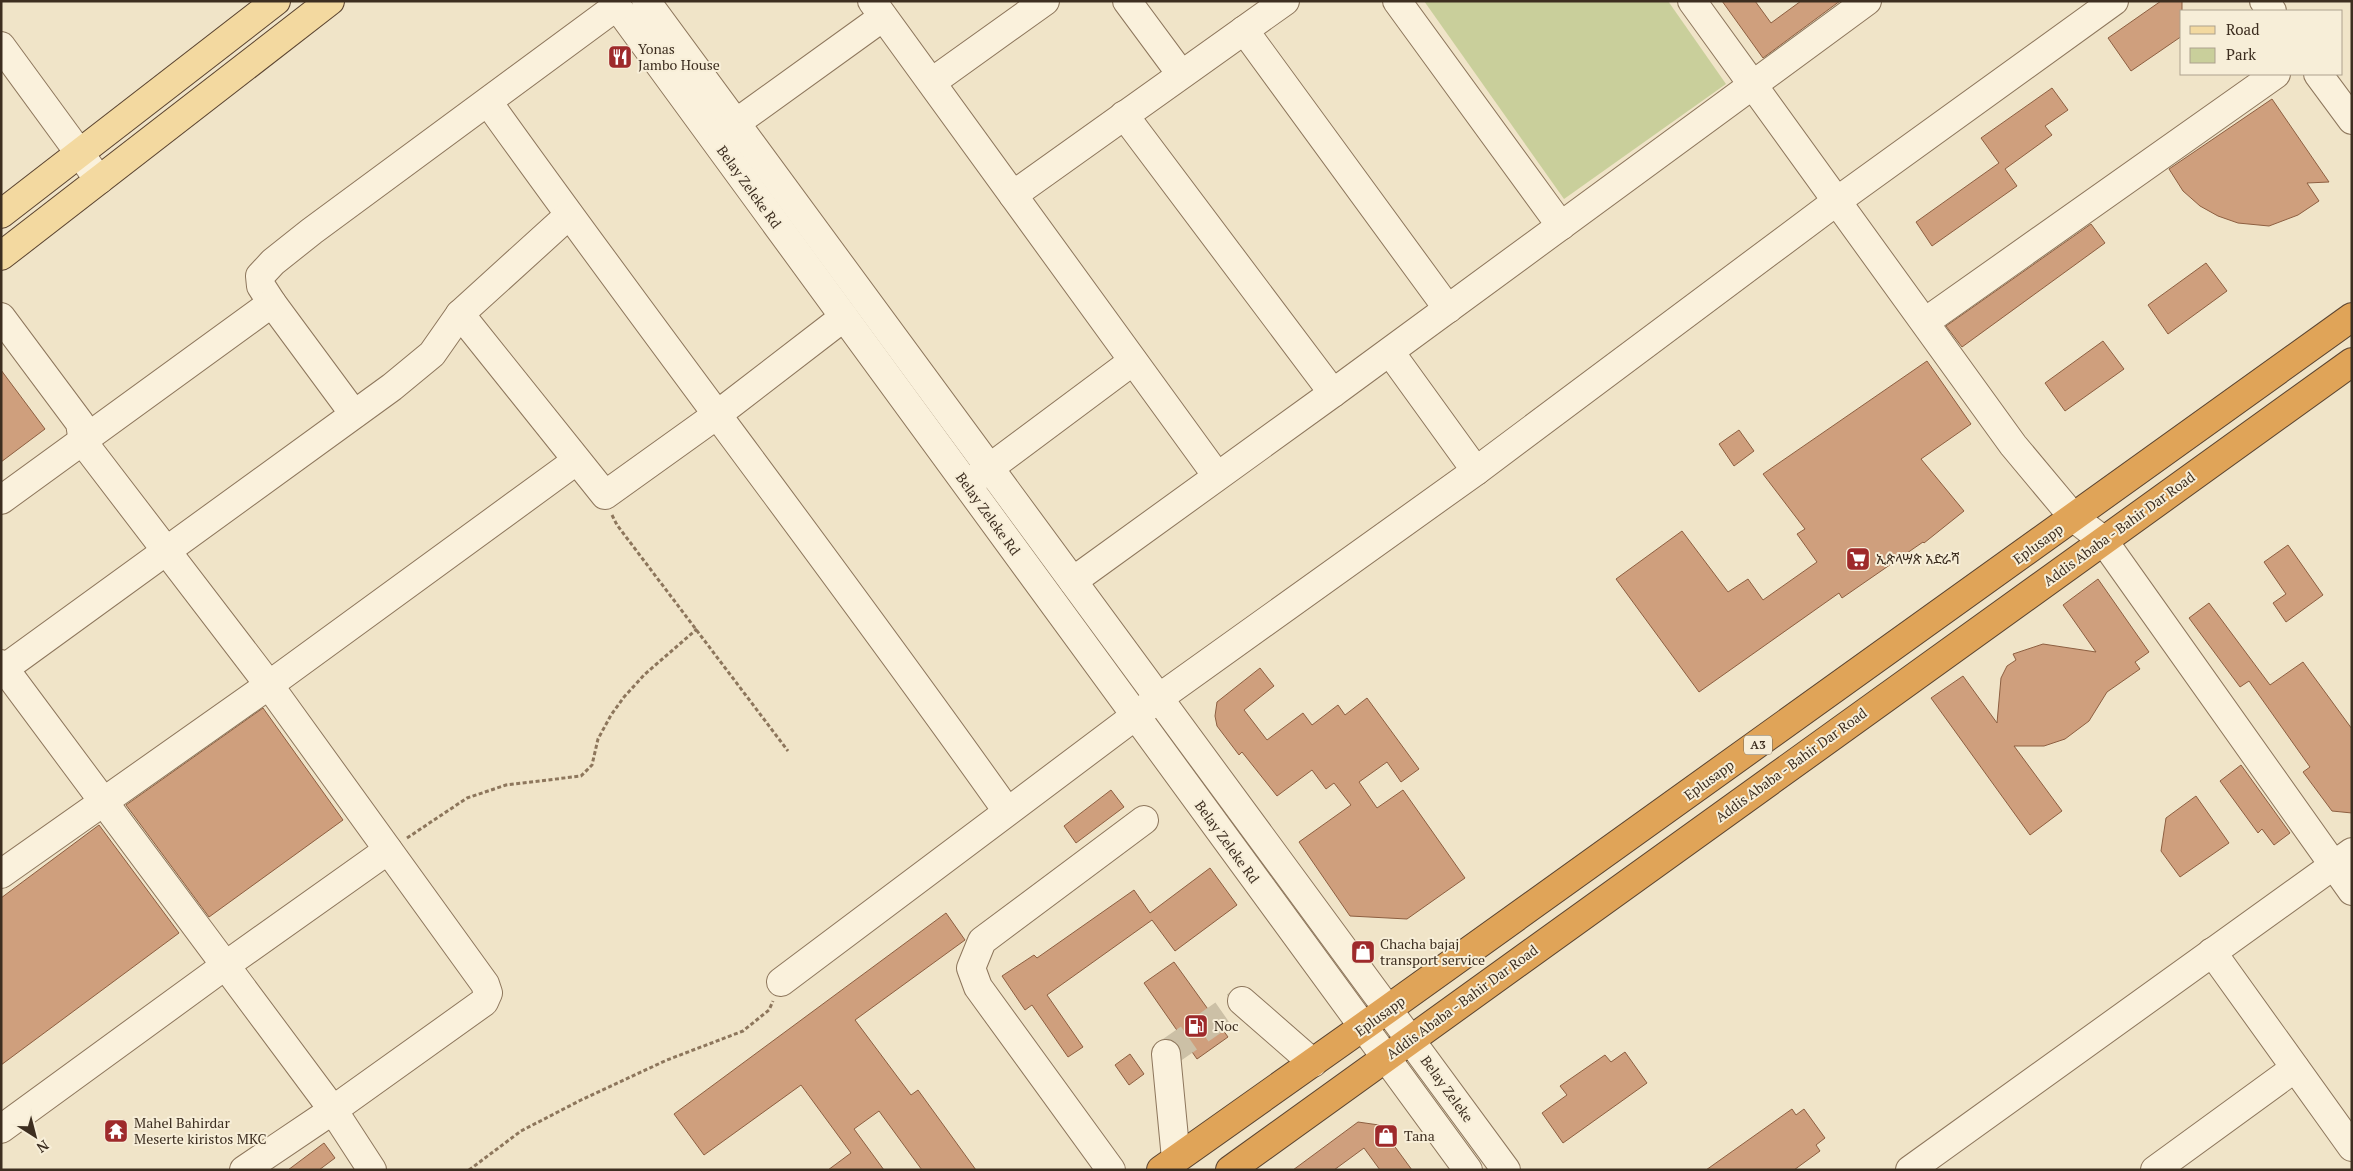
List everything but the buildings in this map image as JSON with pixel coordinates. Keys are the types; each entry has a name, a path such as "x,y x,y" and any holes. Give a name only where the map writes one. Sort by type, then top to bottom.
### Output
{"highway":[{"name":"Eplusapp","path":"1168,1165 1388,1010 2074,518 2352,316"},
{"name":"Addis Ababa - Bahir Dar Road","path":"1230,1170 2352,362"}],"main road":[{"path":"1,214 276,1"},
{"path":"1,256 330,1"}],"street":[{"name":"Belay Zeleke Rd","path":"646,1 1388,1010"},
{"path":"932,82 1045,1"},
{"path":"1127,1 1181,74"},
{"path":"1014,195 1285,1"},
{"path":"1398,1 1561,226"},
{"path":"1692,1 2013,445 2074,518 2103,540 2342,858 2352,891"},
{"path":"1073,581 1390,352 1867,1"},
{"path":"781,982 1159,698 1476,472 1838,201 2114,1"},
{"path":"354,414 272,303 261,286 260,276 273,262 488,102 615,4"},
{"name":"Belay Zeleke Rd","path":"615,4 1362,1028"},
{"path":"714,139 877,9 1217,476"},
{"path":"1244,30 1448,309"},
{"path":"1,46 99,180"},
{"path":"1925,322 2275,75"},
{"path":"2319,75 2352,120"},
{"path":"488,102 1007,811"},
{"path":"1124,115 1333,393"},
{"path":"372,1170 333,1110 3,666 354,414 432,354 460,314 569,215"},
{"path":"1,500 272,303"},
{"path":"460,314 605,496 718,414 844,317"},
{"path":"1,317 80,423 83,442 167,549 269,685 486,984 488,993 484,1002 333,1110 244,1170"},
{"path":"1390,352 1476,472"},
{"path":"967,485 1133,361"},
{"path":"1,874 269,685 576,461"},
{"path":"1111,1170 978,987 971,968 982,941 1144,820"},
{"path":"1,1129 388,850"},
{"path":"1910,1170 2342,858"},
{"path":"2212,952 2352,1147"},
{"path":"1242,1001 1313,1063"},
{"name":"Belay Zeleke","path":"1388,1010 1506,1170"},
{"path":"1362,1028 1468,1170"},
{"path":"1166,1054 1168,1165"},
{"path":"2155,1170 2295,1068"}],"path":[{"path":"605,496 617,525 788,751"},
{"path":"388,850 467,798 506,786 581,776 592,765 598,740 624,697 645,674 697,629"},
{"path":"469,1170 521,1132 581,1100 667,1060 743,1031 769,1010 781,982"}],"green space":[{"path":"1424,1 1668,1 1726,84 1564,199"}],"tunnel":[{"path":"1166,1054 1242,1001"}],"place":[{"name":"Yonas Jambo House","path":"620,57"},
{"name":"ኢጵላሣጵ አድራሻ","path":"1858,559"},
{"name":"Chacha bajaj transport service","path":"1363,952"},
{"name":"Noc","path":"1196,1026"},
{"name":"Mahel Bahirdar Meserte kiristos MKC","path":"116,1131"},
{"name":"Tana","path":"1386,1136"}]}
